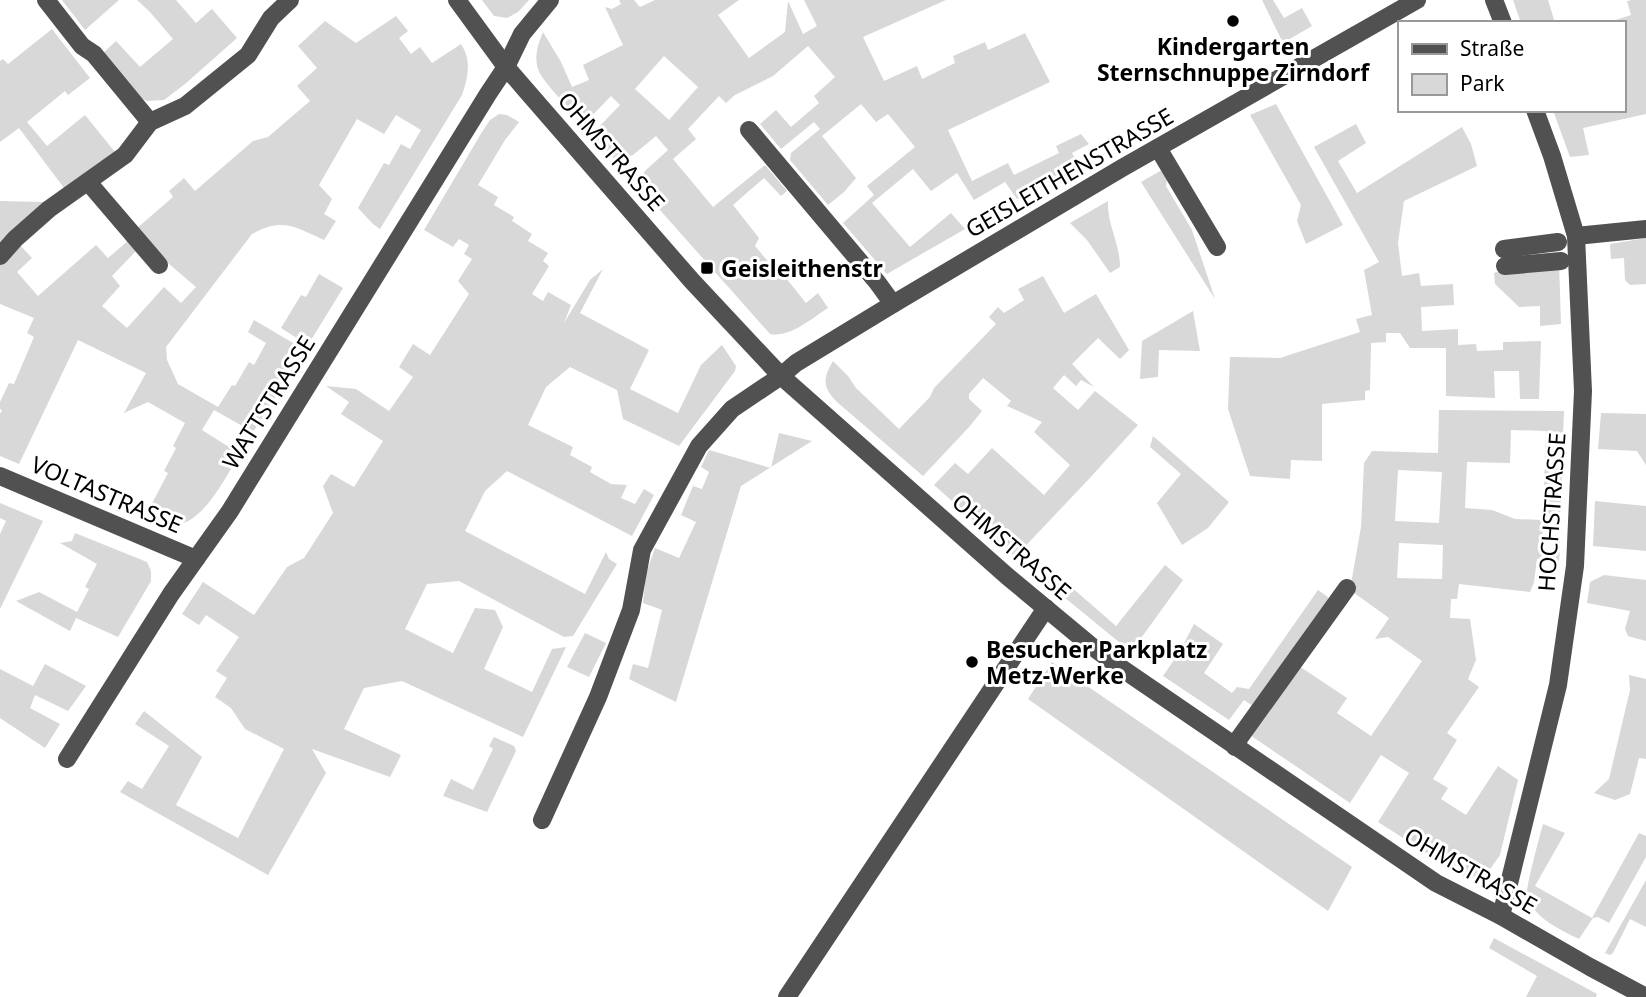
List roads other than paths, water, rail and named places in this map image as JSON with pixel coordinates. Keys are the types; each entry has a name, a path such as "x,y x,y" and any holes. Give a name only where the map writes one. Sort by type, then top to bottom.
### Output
{"street":[{"path":"46,0 82,46 94,54 150,122"},
{"path":"0,256 49,209 125,155 150,122 185,106 248,55 271,18 290,0"},
{"name":"OHMSTRASSE","path":"457,0 506,66 692,281 781,376 1007,576 1124,670 1436,883 1646,997"},
{"name":"WATTSTRASSE","path":"67,759 171,594 230,511 506,66 522,34 550,0"},
{"name":"GEISLEITHENSTRASSE","path":"542,820 598,696 631,610 642,550 699,446 732,409 796,363 893,304 1417,0"},
{"path":"1494,0 1502,21"},
{"name":"HOCHSTRASSE","path":"1501,916 1558,685 1575,566 1583,391 1576,236 1536,112"},
{"path":"749,130 893,304"},
{"path":"1158,148 1217,247"},
{"path":"88,182 159,265"},
{"path":"1576,236 1646,229"},
{"path":"1558,242 1504,257 1562,261"},
{"name":"VOLTASTRASSE","path":"0,476 196,559"},
{"path":"1235,747 1347,588"},
{"path":"787,997 1046,608"}],"place":[{"name":"Kindergarten Sternschnuppe Zirndorf","path":"1233,21"},
{"name":"Geisleithenstr","path":"707,268"},
{"name":"Besucher Parkplatz Metz-Werke","path":"972,662"}]}
